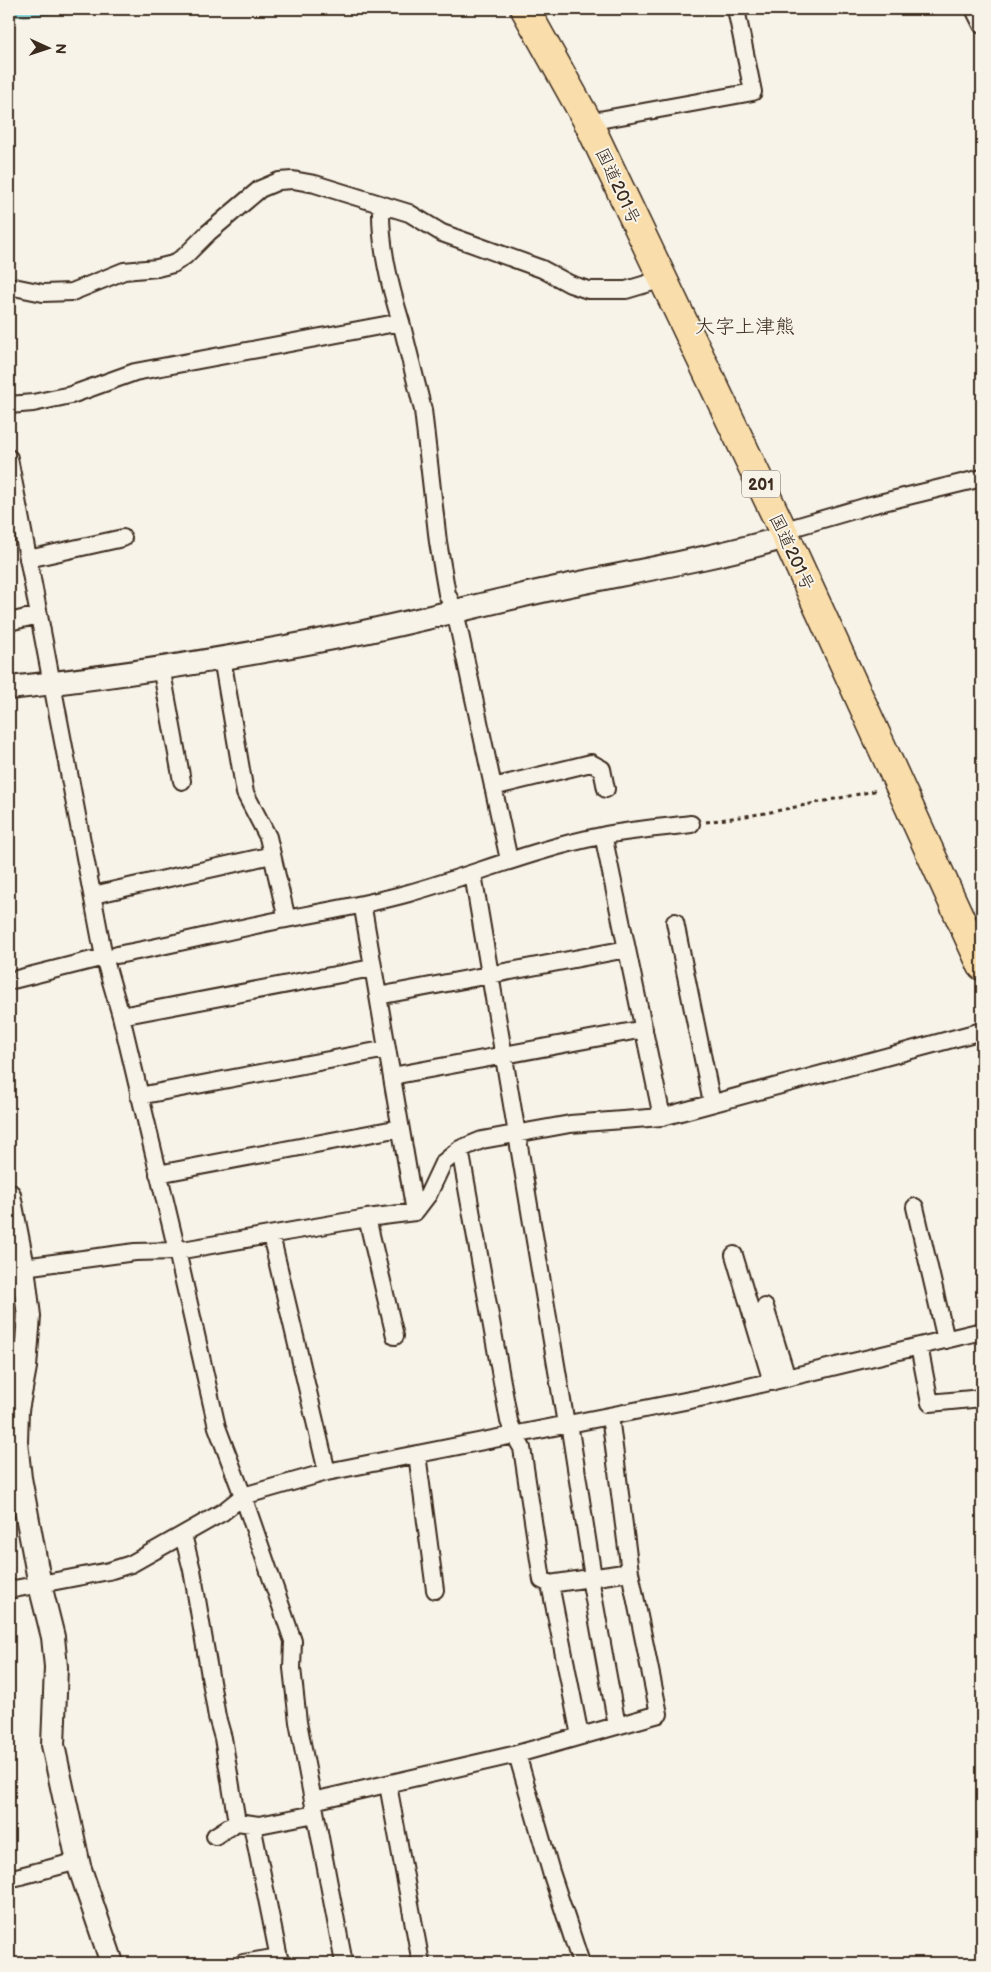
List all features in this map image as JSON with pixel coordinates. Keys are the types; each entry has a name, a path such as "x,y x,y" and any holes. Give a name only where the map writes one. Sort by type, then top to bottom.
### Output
{"highway":[{"name":"国道201号","path":"525,9 588,122 786,537 982,966"}],"street":[{"path":"588,122 753,92 736,9"},
{"path":"974,9 982,25"},
{"path":"9,286 43,293 72,292 124,271 157,268 173,264 185,256 208,233 253,195 268,184 280,180 315,184 409,213 442,233 542,270 570,284 588,290 626,290 663,280"},
{"path":"381,205 380,232 387,277 401,322 423,410 438,542 447,594 455,611 510,860"},
{"path":"9,405 63,397 135,372 401,322"},
{"path":"9,458 93,895 111,956 120,1016 217,1427 293,1641 292,1668 298,1722 344,1963"},
{"path":"9,688 53,684 222,658 360,633 636,570 738,551 786,537 792,528 871,505 982,478"},
{"path":"28,559 123,538"},
{"path":"9,622 39,615"},
{"path":"222,658 245,793 268,837 285,911"},
{"path":"161,667 182,781"},
{"path":"493,787 591,763 602,769 606,789"},
{"path":"9,981 111,956 399,896 510,860 601,836 691,824"},
{"path":"605,844 662,1117"},
{"path":"93,895 272,855"},
{"path":"474,880 617,1726"},
{"path":"364,914 414,1212"},
{"path":"675,922 712,1103"},
{"path":"378,996 627,949"},
{"path":"120,1016 372,968"},
{"path":"392,1076 644,1029"},
{"path":"16,1268 134,1252 177,1251 367,1218 414,1212 428,1194 443,1163 460,1149 482,1140 570,1124 662,1117 982,1031"},
{"path":"139,1096 387,1049"},
{"path":"158,1174 400,1128"},
{"path":"460,1149 509,1420 522,1448 542,1580 550,1584 630,1572"},
{"path":"9,1196 16,1268 29,1316 25,1367 17,1410 16,1442 20,1478 40,1585 48,1610 54,1645 56,1667 53,1745 78,1861 112,1963"},
{"path":"915,1207 946,1340"},
{"path":"367,1218 395,1336"},
{"path":"271,1235 327,1472"},
{"path":"734,1255 780,1380"},
{"path":"765,1307 780,1380"},
{"path":"9,1590 109,1571 131,1564 223,1512 243,1496 327,1472 715,1395 982,1331"},
{"path":"919,1346 930,1404 982,1398"},
{"path":"215,1836 244,1824 278,1822 314,1808 388,1785 517,1754 660,1714 630,1572 610,1416"},
{"path":"417,1454 435,1590"},
{"path":"183,1535 192,1570 244,1824 279,1960 243,1963"},
{"path":"550,1584 580,1736"},
{"path":"517,1754 551,1872 581,1963"},
{"path":"388,1785 421,1963"},
{"path":"9,1879 78,1861"}],"path":[{"path":"691,824 766,813 856,794 900,787"}],"water":[{"path":"9,9 94,9 80,12 9,17"}],"district":[{"name":"大字上津熊","path":"745,326"}]}
